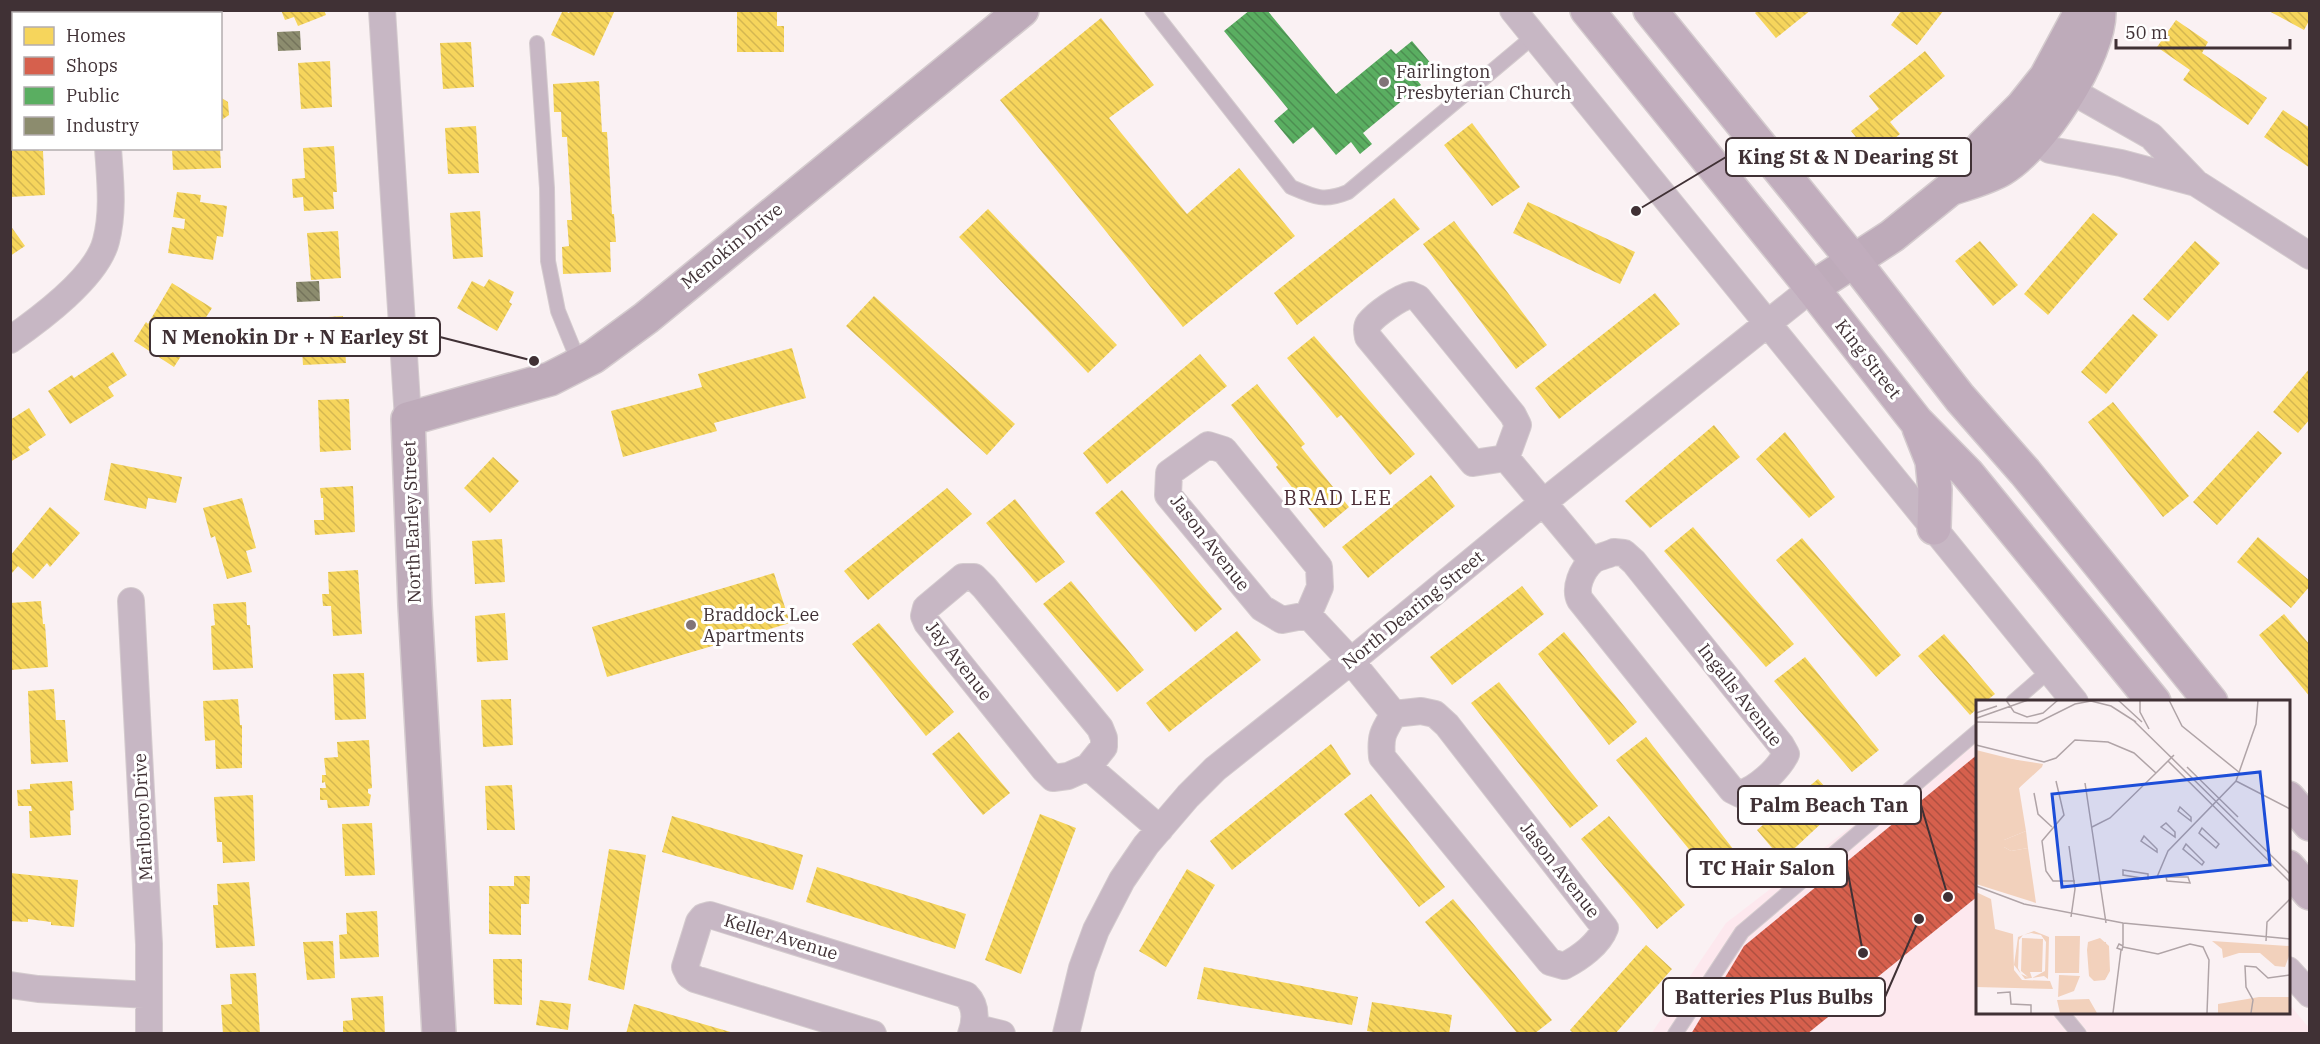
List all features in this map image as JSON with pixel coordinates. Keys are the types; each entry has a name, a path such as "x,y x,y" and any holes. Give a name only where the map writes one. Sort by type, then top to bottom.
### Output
{"main road":[{"name":"King Street","path":"1587,10 1812,288 1916,421 1967,473 2152,700"},
{"path":"1650,10 1853,260 1960,398 2025,472 2209,700"},
{"path":"1916,421 1932,461 1935,490 1934,528"},
{"path":"2290,799 2310,824"},
{"path":"2290,868 2310,893"}],"street":[{"name":"North Earley Street","path":"382,10 408,419 414,593 439,1034"},
{"name":"Menokin Drive","path":"408,419 550,379 580,365 624,335 1022,10"},
{"path":"1513,10 2074,700"},
{"path":"1950,189 1983,146 2022,107 2058,84 2086,59 2093,13"},
{"path":"1950,189 2003,169 2035,140 2058,84"},
{"path":"2058,84 2151,136 2196,183 2310,256"},
{"path":"2022,107 2035,140 2054,152 2121,163 2196,183"},
{"path":"10,340 80,284 106,244 111,200 108,150"},
{"name":"North Dearing Street","path":"1066,1034 1082,968 1096,930 1122,880 1160,829 1215,769 1812,288 1892,236 1950,189"},
{"path":"1411,295 1418,298 1513,415 1518,425 1506,458 1473,463 1368,338 1366,330 1369,323 1402,297 1411,295"},
{"name":"Jason Avenue","path":"1208,445 1224,450 1319,567 1320,587 1308,615 1282,620 1262,609 1168,495 1169,473 1208,445"},
{"path":"1506,458 1592,561"},
{"name":"Ingalls Avenue","path":"1614,552 1624,553 1634,562 1781,745 1786,754 1781,763 1749,791 1740,794 1732,790 1580,600 1576,592 1578,583 1592,561 1614,552"},
{"name":"Jay Avenue","path":"974,577 1100,728 1104,738 1104,747 1088,767 1068,776 1053,778 927,623 924,616 926,608 963,578 974,577"},
{"name":"Marlboro Drive","path":"131,601 147,911 149,1034"},
{"path":"1308,615 1351,661 1394,714"},
{"name":"Jason Avenue","path":"1421,711 1436,714 1447,725 1605,928 1602,936 1576,960 1564,966 1550,962 1382,757 1379,744 1394,714 1421,711"},
{"path":"1088,767 1160,829"},
{"name":"Keller Avenue","path":"873,1034 695,979 689,975 685,967 703,916 710,915 966,995 973,1003 975,1019 972,1030 1002,1034"},
{"path":"2290,971 2310,994"},
{"path":"10,986 149,995"}],"lane":[{"path":"1152,10 1291,187 1310,196 1331,199 1348,192 1534,36"},
{"path":"537,44 549,261 558,311 580,365"},
{"path":"2015,700 2050,670"},
{"path":"1675,1034 1742,932 1976,734"},
{"path":"2063,1014 2079,1034"}],"shaded area":[{"path":"1976,731 1976,1014 2290,1014 2290,1005 2310,1029 2309,1034 1651,1034 1726,923"}],"building: Homes":[{"path":"10,10 35,10 35,12 12,12 10,16"},
{"path":"205,10 206,12 164,12"},
{"path":"281,10 324,10 326,15 298,26 294,17 285,20"},
{"path":"563,10 569,13 571,10 615,10 594,56 551,35"},
{"path":"737,10 777,10 777,26 784,26 784,52 737,52"},
{"path":"1758,10 1811,10 1776,38 1755,13"},
{"path":"1902,10 1944,10 1917,45 1891,25"},
{"path":"2267,10 2310,10 2310,19 2304,30"},
{"path":"1101,18 1154,85 1109,118 1187,214 1239,168 1295,236 1183,327 1000,100"},
{"path":"2176,20 2208,42 2202,53 2267,98 2248,125 2183,80 2190,70 2157,47"},
{"path":"10,39 12,39 12,105 10,105"},
{"path":"471,42 474,87 443,89 440,43"},
{"path":"1925,51 1945,76 1890,122 1900,134 1872,157 1851,131 1879,109 1869,96"},
{"path":"330,61 332,107 301,109 298,63"},
{"path":"599,81 602,132 607,132 616,242 610,242 611,272 563,274 562,247 569,246 567,220 572,220 567,137 562,137 561,112 554,112 553,84"},
{"path":"222,98 228,102 229,115 222,120"},
{"path":"2283,110 2310,128 2310,168 2264,137"},
{"path":"1472,123 1520,187 1492,206 1444,145"},
{"path":"476,126 479,173 448,174 445,128"},
{"path":"10,130 12,130 12,150 43,151 45,195 10,197"},
{"path":"334,146 337,192 333,192 334,209 304,211 303,197 293,198 292,179 305,178 303,148"},
{"path":"172,150 220,150 221,168 173,170"},
{"path":"177,192 201,195 200,202 227,206 223,237 217,236 213,260 168,253 172,227 184,229 185,219 173,217"},
{"path":"1394,198 1420,229 1297,325 1274,293"},
{"path":"1528,202 1635,252 1620,284 1513,233"},
{"path":"988,209 1117,345 1088,373 959,237"},
{"path":"480,211 483,257 453,259 450,213"},
{"path":"2093,213 2118,234 2048,315 2024,294"},
{"path":"1454,221 1547,345 1516,369 1423,244"},
{"path":"10,225 25,246 10,256"},
{"path":"338,231 341,278 311,280 307,233"},
{"path":"1980,241 2018,285 1993,306 1955,261"},
{"path":"2195,241 2220,263 2168,321 2143,299"},
{"path":"489,279 514,292 509,302 512,304 497,331 457,308 472,281 484,287"},
{"path":"172,283 212,308 174,367 134,341 146,322 148,324"},
{"path":"1655,293 1680,324 1559,419 1535,388"},
{"path":"874,296 1015,424 987,455 846,326"},
{"path":"2133,314 2158,335 2106,394 2081,372"},
{"path":"343,316 346,363 303,365 302,350 315,349 313,318"},
{"path":"1314,336 1415,454 1390,475 1341,415 1337,418 1287,358"},
{"path":"792,348 806,398 714,423 717,431 623,457 611,411 702,387 698,374"},
{"path":"113,352 127,375 108,387 114,396 70,424 48,391 72,375 74,378"},
{"path":"1200,354 1227,386 1107,484 1083,453"},
{"path":"2310,368 2310,419 2298,433 2273,412"},
{"path":"1257,384 1305,444 1301,447 1349,507 1324,528 1231,405"},
{"path":"349,399 351,450 320,452 318,400"},
{"path":"2113,402 2189,496 2163,517 2088,422"},
{"path":"29,408 46,435 28,447 30,450 10,462 10,420"},
{"path":"1714,425 1740,457 1650,528 1625,501"},
{"path":"2258,431 2282,453 2217,525 2193,502"},
{"path":"1785,432 1835,497 1809,518 1756,459"},
{"path":"493,457 519,481 490,513 464,488"},
{"path":"111,463 182,477 176,503 148,498 146,509 104,500"},
{"path":"1431,475 1455,506 1368,578 1342,547"},
{"path":"353,486 355,532 315,535 314,520 324,520 320,488"},
{"path":"947,488 972,514 868,600 844,571"},
{"path":"1122,490 1222,609 1195,632 1095,513"},
{"path":"242,498 256,548 246,551 252,572 227,579 215,536 211,538 203,508"},
{"path":"1015,499 1065,562 1036,583 986,523"},
{"path":"50,507 80,533 50,567 47,563 33,579 18,566 12,573 10,556"},
{"path":"1693,527 1794,644 1766,667 1664,551"},
{"path":"2258,537 2310,581 2310,586 2291,608 2237,562"},
{"path":"1802,538 1901,655 1876,677 1776,560"},
{"path":"502,539 505,582 475,584 472,541"},
{"path":"358,570 362,634 333,636 331,606 323,606 322,594 329,594 328,572"},
{"name":"Braddock Lee Apartments","path":"774,573 790,623 607,677 592,627"},
{"path":"1071,581 1144,670 1117,692 1043,604"},
{"path":"1522,586 1544,614 1452,685 1430,657"},
{"path":"41,601 48,667 10,670 10,603"},
{"path":"246,602 253,668 213,670 211,626 215,625 213,604"},
{"path":"505,613 508,660 477,662 475,616"},
{"path":"2284,614 2310,645 2310,697 2259,635"},
{"path":"879,623 954,712 926,736 852,644"},
{"path":"1237,631 1261,660 1169,732 1146,703"},
{"path":"1564,632 1637,722 1609,745 1538,654"},
{"path":"1944,634 1995,694 1988,700 1976,700 1976,710 1970,715 1918,656"},
{"path":"1805,657 1879,750 1852,772 1774,681"},
{"path":"364,673 366,719 335,720 333,674"},
{"path":"1499,682 1598,806 1570,828 1471,703"},
{"path":"54,689 56,720 65,720 68,762 31,764 28,691"},
{"path":"238,699 240,725 242,725 242,768 216,769 215,740 205,741 203,701"},
{"path":"511,699 513,745 483,747 481,700"},
{"path":"959,732 1010,793 983,815 932,754"},
{"path":"1646,737 1744,863 1715,881 1616,760"},
{"path":"369,740 372,788 368,789 371,795 369,806 328,808 327,800 320,800 320,788 326,788 325,782 322,783 322,775 326,775 324,758 338,757 337,742"},
{"path":"1331,744 1351,774 1232,870 1210,841"},
{"path":"1818,779 1841,805 1782,860 1757,830"},
{"path":"72,781 74,810 70,811 71,835 30,838 29,811 32,811 31,806 18,806 17,790 30,789 30,784"},
{"path":"512,785 515,830 487,830 485,786"},
{"path":"1371,794 1445,887 1419,907 1344,814"},
{"path":"253,795 255,861 223,863 222,842 217,842 214,797"},
{"path":"1040,814 1076,828 1021,974 985,960"},
{"path":"672,816 803,855 793,890 662,852"},
{"path":"1609,816 1685,905 1657,929 1581,839"},
{"path":"372,823 375,875 345,876 342,824"},
{"path":"609,849 646,855 624,990 588,980"},
{"path":"817,867 966,914 955,949 806,902"},
{"path":"1187,869 1215,885 1166,967 1139,951"},
{"path":"10,873 78,880 74,927 51,925 51,922 28,919 28,922 10,921"},
{"path":"514,876 530,876 529,904 521,904 521,935 489,934 489,886 514,886"},
{"path":"249,882 255,946 216,948 213,905 218,905 217,884"},
{"path":"1453,899 1552,1020 1534,1034 1518,1034 1425,922"},
{"path":"377,911 379,957 340,959 339,935 347,934 346,913"},
{"path":"333,941 335,978 307,980 303,942"},
{"path":"1646,945 1672,969 1615,1034 1574,1034 1570,1030"},
{"path":"493,959 522,959 522,1005 494,1004"},
{"path":"1204,967 1358,997 1352,1025 1197,999"},
{"path":"256,973 260,1034 223,1034 221,1005 232,1004 230,974"},
{"path":"383,996 385,1034 343,1034 343,1021 353,1020 351,998"},
{"path":"540,1000 571,1004 568,1030 536,1025"},
{"path":"1372,1002 1452,1015 1449,1034 1384,1034 1367,1031"},
{"path":"634,1004 734,1033 734,1034 626,1034"}],"building: Shops":[{"path":"1976,756 1976,898 1807,1034 1691,1034 1744,946"}],"building: Public":[{"name":"Fairlington Presbyterian Church","path":"1250,10 1267,10 1336,94 1391,49 1396,54 1412,41 1433,66 1417,80 1421,85 1363,133 1372,144 1360,154 1351,142 1336,155 1313,127 1293,144 1274,121 1288,109 1224,31"}],"building: Industry":[{"path":"300,31 301,50 278,51 277,32"},
{"path":"319,281 320,301 297,302 296,282"}],"place":[{"name":"Fairlington Presbyterian Church","path":"1384,82"},
{"name":"King St & N Dearing St","path":"1636,211"},
{"name":"N Menokin Dr + N Earley St","path":"534,361"},
{"name":"Braddock Lee Apartments","path":"691,625"},
{"name":"Palm Beach Tan","path":"1948,897"},
{"name":"Batteries Plus Bulbs","path":"1919,919"},
{"name":"TC Hair Salon","path":"1863,953"}],"district":[{"name":"BRAD LEE","path":"1338,498"}]}
